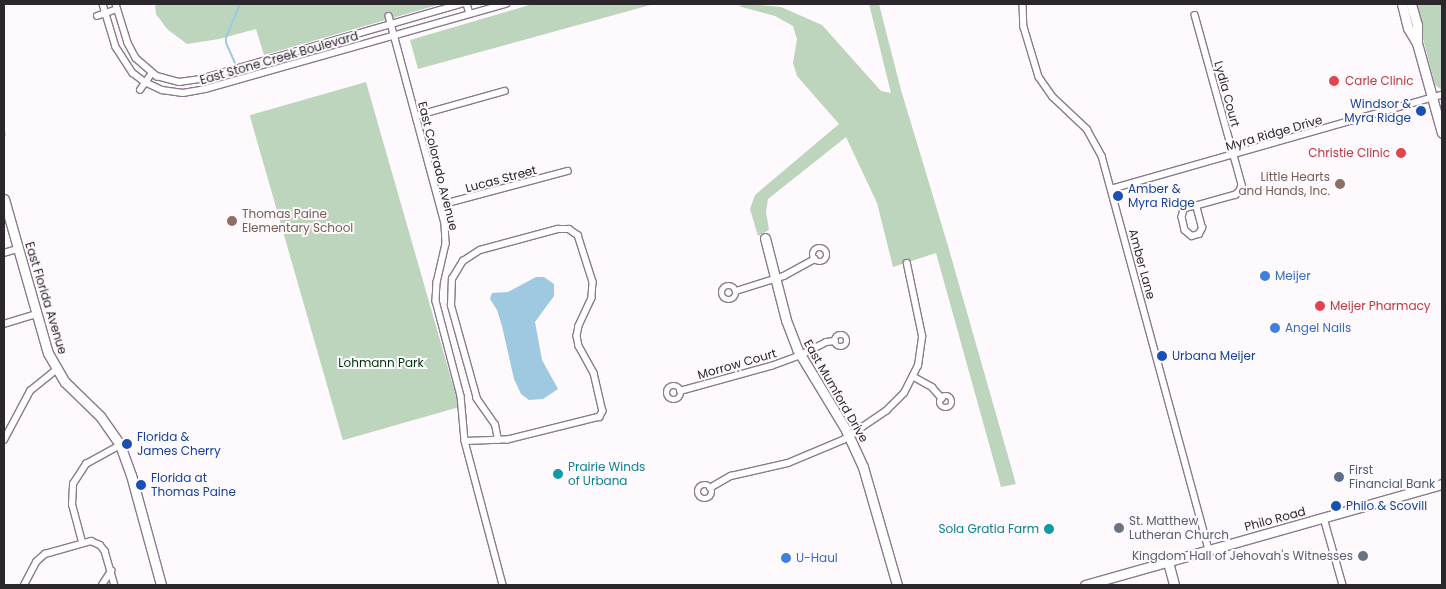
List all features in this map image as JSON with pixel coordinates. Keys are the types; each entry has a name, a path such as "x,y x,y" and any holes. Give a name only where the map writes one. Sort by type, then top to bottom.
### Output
{"street":[{"name":"East Stone Creek Boulevard","path":"103,4 120,55 133,73 145,82 162,90 183,93 230,82 506,4"},
{"name":"East Stone Creek Boulevard","path":"116,6 131,50 152,73 168,80 184,82 460,4"},
{"path":"467,4 470,14"},
{"name":"Amber Lane","path":"1023,4 1024,26 1039,77 1053,97 1079,120 1093,137 1102,156 1209,550"},
{"path":"1402,4 1408,28 1417,44 1442,133"},
{"path":"1411,4 1417,25 1417,44"},
{"path":"97,16 106,13 116,6"},
{"name":"Lydia Court","path":"1195,15 1242,185 1236,195 1196,206"},
{"name":"East Colorado Avenue","path":"389,16 440,205 446,235 437,282 436,301 461,396 465,440 503,585"},
{"path":"227,71 230,82"},
{"path":"140,90 152,73"},
{"path":"416,116 505,91"},
{"name":"Myra Ridge Drive","path":"1111,189 1442,95"},
{"name":"Lucas Street","path":"440,205 568,171"},
{"name":"East Florida Avenue","path":"4,199 46,346 57,369 74,393 107,424 120,445 132,475 161,585"},
{"path":"1196,206 1202,228 1199,234 1192,236 1185,230 1182,214 1187,208 1196,206"},
{"path":"465,440 498,440 508,440 600,416 604,411 594,373 578,340 579,326 592,298 593,282 581,240 572,230 558,229 480,250 463,260 452,279 450,288 451,306 477,399 495,425 498,440"},
{"name":"East Mumford Drive","path":"765,238 788,329 800,356 850,436 871,489 897,585"},
{"path":"4,253 18,249"},
{"path":"736,291 776,280 815,260"},
{"path":"710,488 731,476 796,461 850,436 894,404 914,378 919,361 922,336 906,264"},
{"path":"4,324 36,314"},
{"name":"Morrow Court","path":"680,391 800,356 826,342 835,341"},
{"path":"4,440 30,392 40,380 57,369"},
{"path":"914,378 932,387 942,398"},
{"path":"82,542 72,505 73,484 86,464 120,445"},
{"name":"Philo Road","path":"1085,585 1442,484"},
{"path":"1324,518 1343,585"},
{"path":"24,585 36,562 49,552 91,541 100,545 106,551 115,585"},
{"path":"1168,562 1174,585"},
{"path":"102,585 111,571"}],"green space":[{"path":"155,4 441,4 264,55 256,29 219,39 187,44 167,29 156,14"},
{"path":"533,4 654,4 418,69 410,40"},
{"path":"748,4 781,7 822,25 881,91 891,93 869,4 879,4 901,90 1016,484 1001,487 936,253 893,267 877,203 846,137 768,199 766,212 769,230 758,236 750,209 755,195 839,124 797,76 793,63 797,39 793,26 775,16 738,6"},
{"path":"1414,4 1442,4 1442,90 1435,85"},
{"name":"Lohmann Park","path":"366,82 459,407 343,440 250,115"}],"water":[{"path":"536,277 544,277 554,284 554,296 535,322 542,360 558,389 543,399 529,400 521,394 514,379 502,326 497,310 490,299 492,293 508,292"}],"waterway":[{"path":"235,63 226,43 226,38 240,4"}],"place":[{"name":"Carle Clinic","path":"1334,81"},
{"name":"Windsor & Myra Ridge","path":"1421,111"},
{"name":"Christie Clinic","path":"1401,153"},
{"name":"Little Hearts and Hands, Inc.","path":"1340,184"},
{"name":"Amber & Myra Ridge","path":"1118,196"},
{"name":"Thomas Paine Elementary School","path":"232,221"},
{"name":"Meijer","path":"1265,276"},
{"name":"Meijer Pharmacy","path":"1320,306"},
{"name":"Angel Nails","path":"1275,328"},
{"name":"Urbana Meijer","path":"1162,356"},
{"name":"Florida & James Cherry","path":"127,444"},
{"name":"Prairie Winds of Urbana","path":"558,474"},
{"name":"First Financial Bank","path":"1339,477"},
{"name":"Florida at Thomas Paine","path":"141,485"},
{"name":"Philo & Scovill","path":"1336,506"},
{"name":"St. Matthew Lutheran Church","path":"1119,528"},
{"name":"Sola Gratia Farm","path":"1049,529"},
{"name":"Kingdom Hall of Jehovah's Witnesses","path":"1363,556"},
{"name":"U-Haul","path":"786,558"}]}
